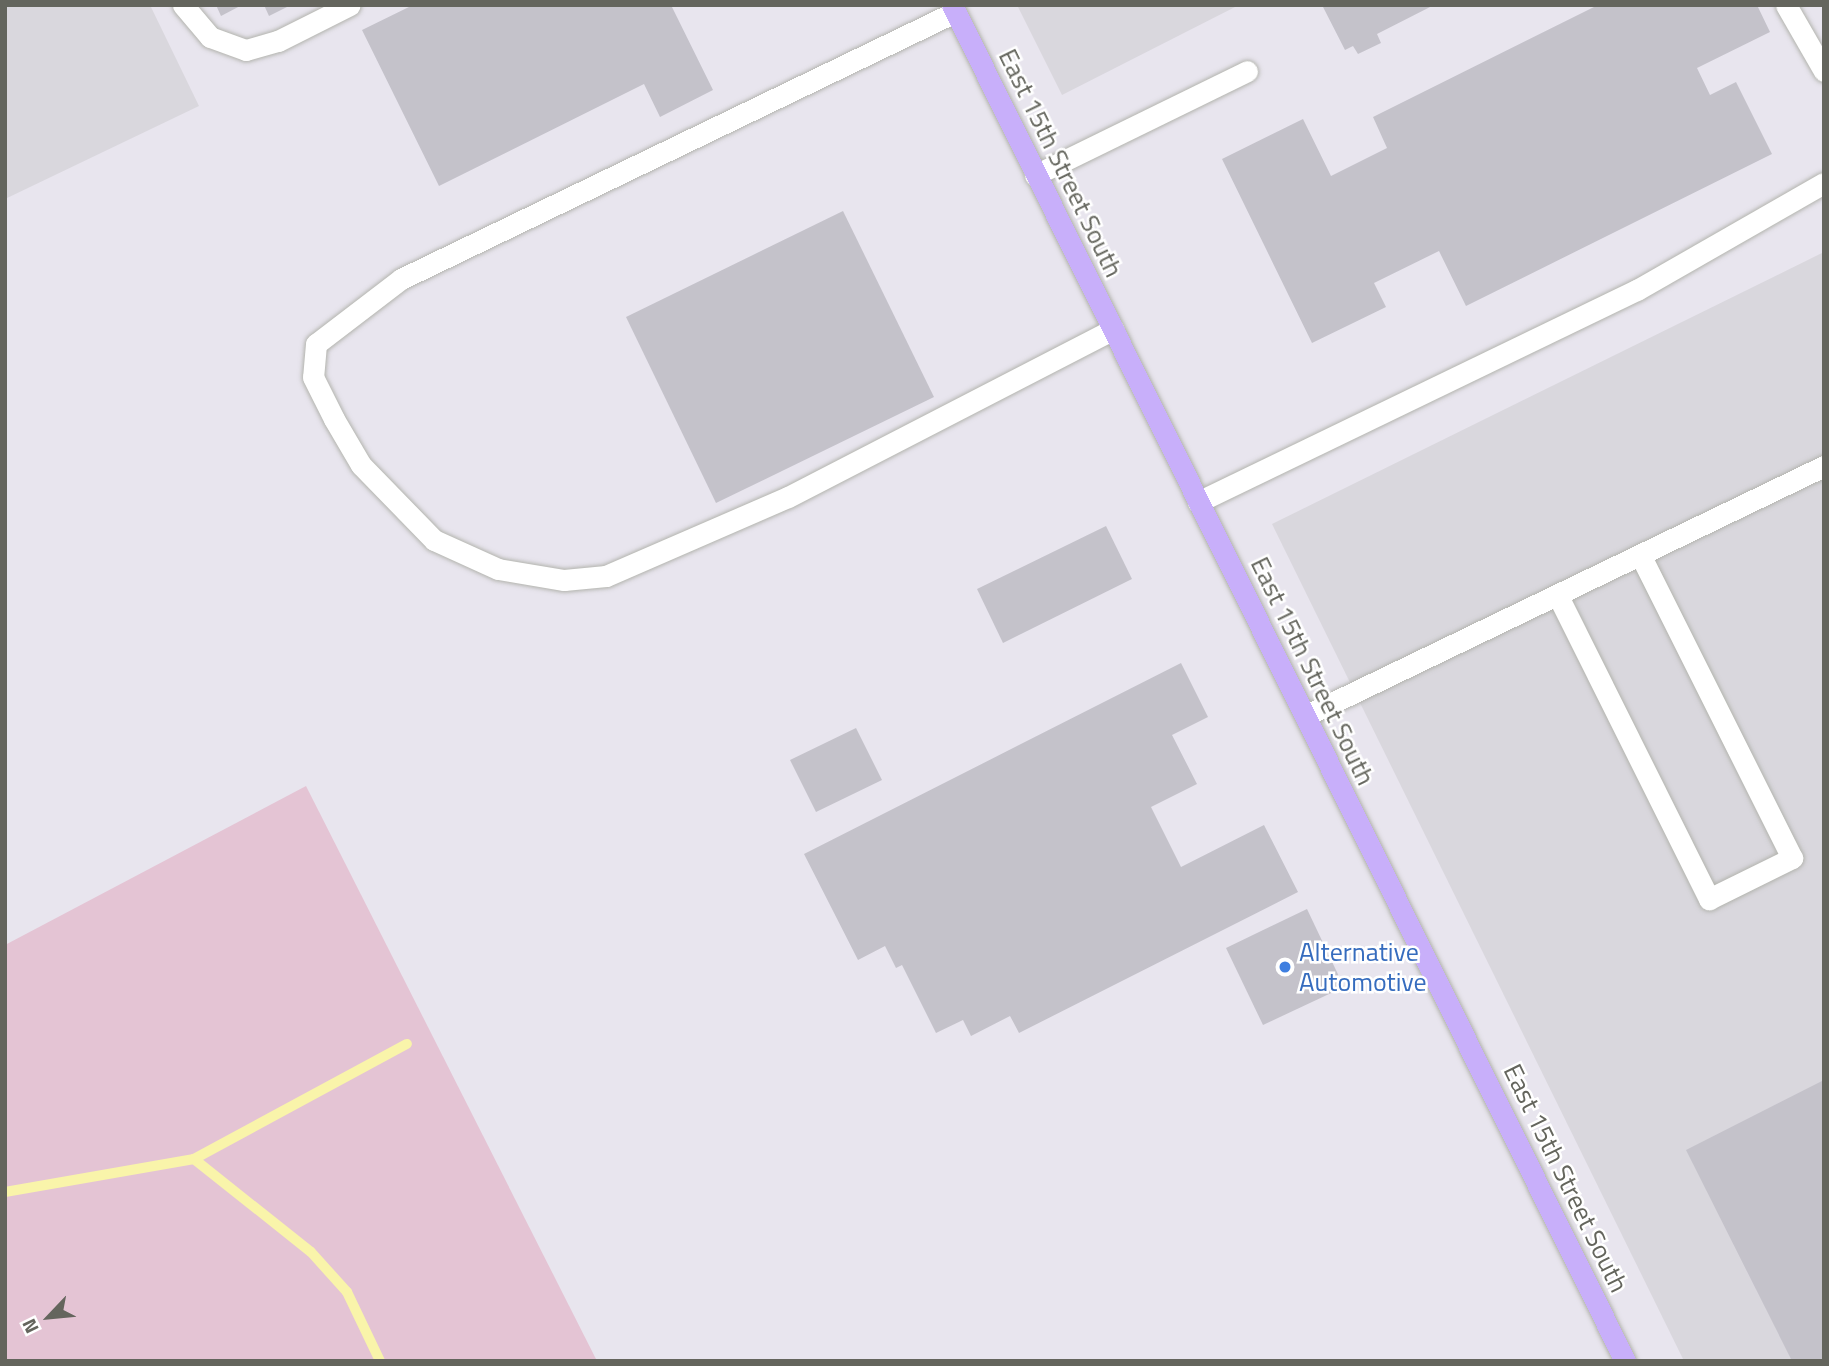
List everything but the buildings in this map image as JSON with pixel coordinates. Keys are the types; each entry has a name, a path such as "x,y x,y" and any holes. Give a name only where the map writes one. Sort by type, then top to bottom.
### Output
{"main road":[{"name":"East 15th Street South","path":"953,8 1625,1361"}],"lane":[{"path":"183,5 210,37 246,50 278,41 350,5"},
{"path":"1786,5 1824,71"},
{"path":"953,8 401,279 316,344 313,377 361,465 434,540 498,569 574,579 606,576 788,497 1113,329"},
{"path":"1035,175 1247,71"},
{"path":"1198,502 1637,290 1824,183"},
{"path":"1305,716 1824,466"},
{"path":"1558,596 1709,899 1792,858 1641,556"}],"shaded area":[{"path":"5,5 150,5 199,106 5,199"},
{"path":"1017,5 1239,5 1062,95"},
{"path":"1824,252 1824,1361 1684,1361 1272,524"},
{"path":"306,786 597,1361 5,1361 5,945"}],"waterway":[{"path":"5,1192 194,1159 407,1044"},
{"path":"194,1159 311,1252 347,1292 380,1361"}],"place":[{"name":"Alternative Automotive","path":"1285,967"}]}
